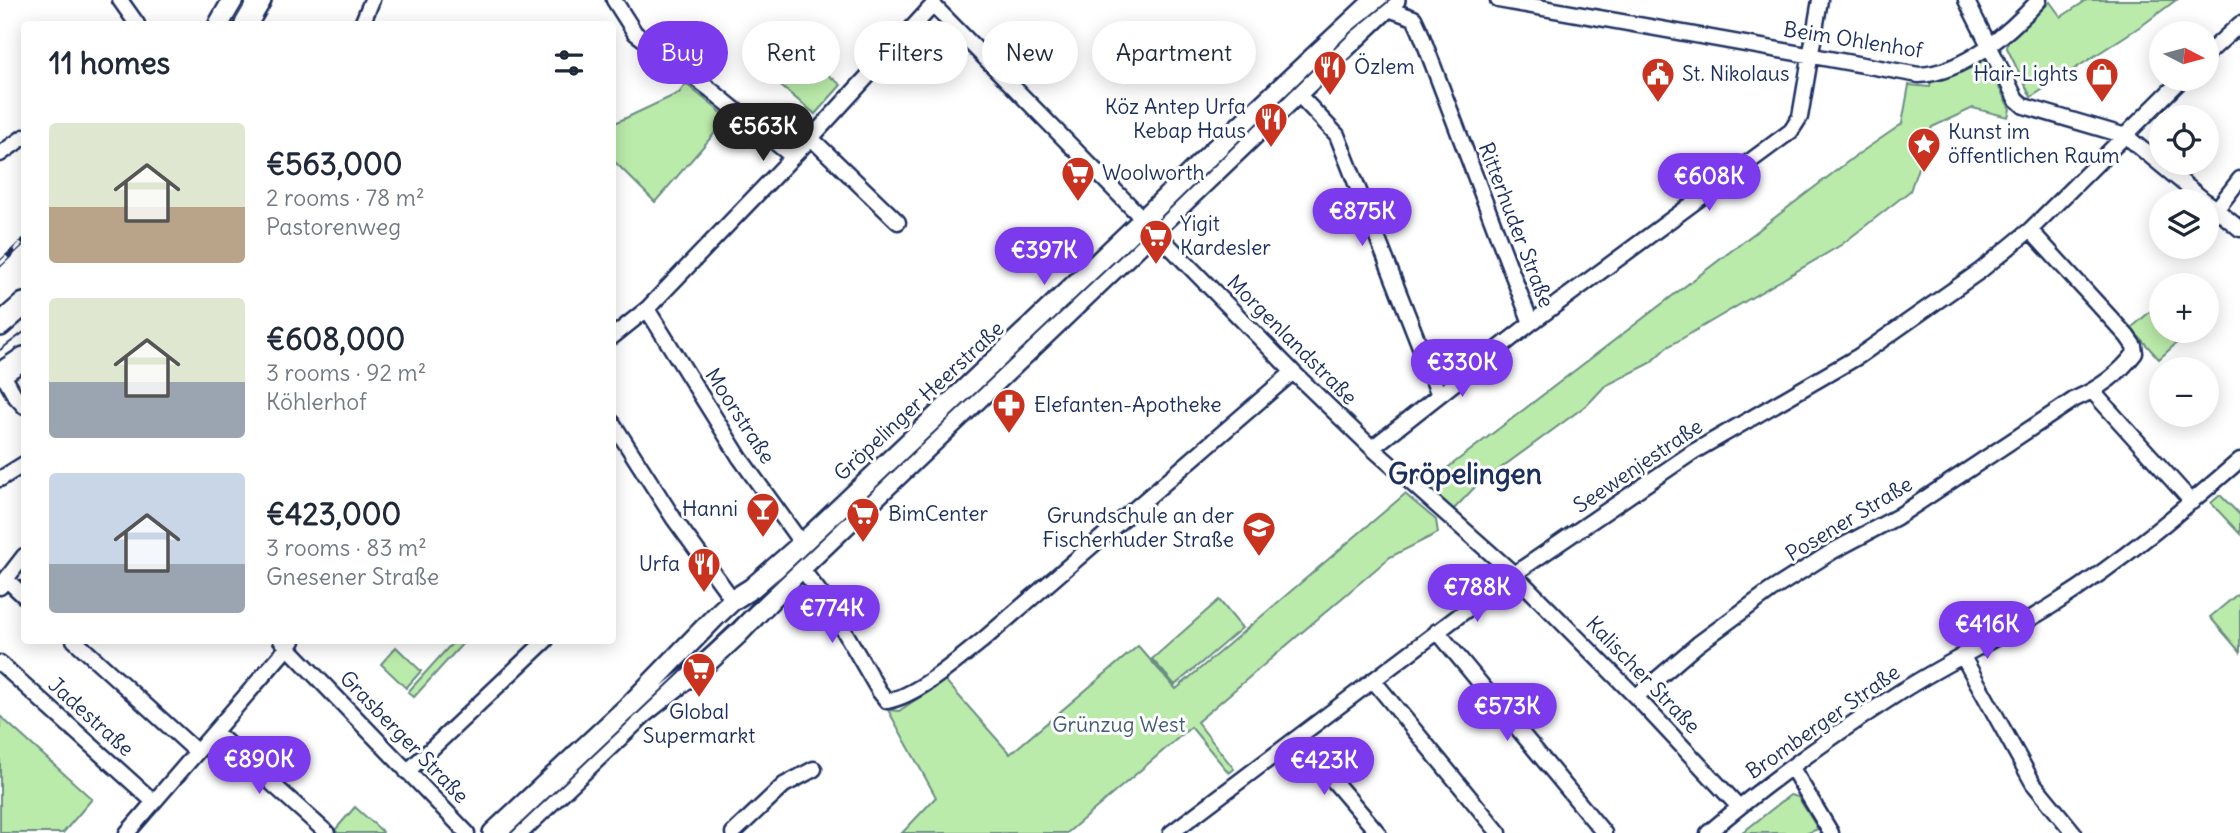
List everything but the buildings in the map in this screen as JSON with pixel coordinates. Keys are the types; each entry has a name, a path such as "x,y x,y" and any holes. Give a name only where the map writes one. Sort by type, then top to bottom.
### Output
{"main road":[{"path":"222,21 234,0"},
{"path":"248,21 260,0"},
{"name":"Gröpelinger Heerstraße","path":"517,833 643,713 737,635 801,568 1149,225 1211,153 1386,3"},
{"name":"Gröpelinger Heerstraße","path":"493,833 630,705 733,600 752,588 802,544 1149,225 1297,93 1386,3"},
{"path":"0,325 21,307"},
{"path":"1,374 21,360"}],"street":[{"path":"120,0 135,21"},
{"path":"363,21 372,0"},
{"path":"614,0 635,33 793,157"},
{"name":"Beim Ohlenhof","path":"1498,0 1919,75 1932,74 1989,46 2039,0"},
{"path":"1531,323 1791,131 1800,117 1820,0"},
{"path":"1966,0 2016,99 2024,106 2126,136 2191,189"},
{"path":"616,334 647,309 811,138 934,3"},
{"name":"Morgenlandstraße","path":"934,3 1293,372 1372,448 1514,575"},
{"name":"Ritterhuder Straße","path":"1372,448 1531,323 1420,31 1414,18 1386,3"},
{"path":"2219,43 2240,24"},
{"name":"Seewenjestraße","path":"1171,833 1514,575 1693,452 1828,375 1892,334 1980,271 2030,230 2170,91"},
{"path":"1297,93 1337,135 1439,395"},
{"path":"811,138 898,222"},
{"path":"0,154 21,139"},
{"path":"2219,196 2240,179"},
{"path":"2219,212 2240,229"},
{"name":"Posener Straße","path":"1636,697 1698,644 1770,591 1833,551 1897,517 2076,399 2093,391 2128,362 2135,353 2134,346 2030,230"},
{"name":"Moorstraße","path":"647,309 741,460 802,544"},
{"path":"801,568 828,603 887,701 907,694 970,650 1293,372"},
{"path":"1,374 21,403"},
{"path":"2093,391 2192,502"},
{"path":"616,428 674,519 733,600"},
{"name":"Bromberger Straße","path":"1707,833 1792,768 1900,692 2057,603 2144,542 2240,460"},
{"path":"0,480 21,466"},
{"path":"21,560 3,583 21,594"},
{"name":"Kalischer Straße","path":"1514,575 1636,697 1739,807"},
{"path":"1437,631 1604,833"},
{"path":"78,644 197,752"},
{"path":"127,833 215,732 286,644"},
{"name":"Grasberger Straße","path":"290,644 467,833"},
{"path":"407,772 542,644"},
{"path":"1962,655 2033,783 2074,833"},
{"name":"Jadestraße","path":"0,663 154,802"},
{"path":"1373,680 1499,833"},
{"path":"215,732 327,833"},
{"path":"1297,738 1378,833"},
{"path":"1792,768 1831,833"},
{"path":"733,833 784,785 814,769"}],"green space":[{"path":"2087,0 2176,0 2144,24 2031,97 2007,48 2008,41 2050,2 2061,17"},
{"path":"1984,58 2010,109 2008,117 1973,108 1932,127 1910,191 1841,245 1666,348 1649,364 1605,386 1588,404 1475,487 1453,510 1425,485 1854,157 1902,124 1909,85 1930,87 1931,80"},
{"path":"686,84 728,118 655,202 616,163 616,123 679,93"},
{"path":"778,84 841,85 815,114"},
{"path":"2149,312 2149,343 2177,343 2161,357 2157,357 2131,328"},
{"name":"Grünzug West","path":"1405,494 1436,520 1438,533 1390,557 1197,722 1234,769 1229,773 1191,727 1067,833 902,833 936,797 888,710 899,711 945,680 1010,754 1138,646 1176,689"},
{"path":"2220,495 2240,515 2240,534 2211,503"},
{"path":"2240,592 2240,652 2210,617"},
{"path":"1219,600 1242,628 1175,685 1152,659"},
{"path":"451,644 462,644 414,697 408,692"},
{"path":"396,647 421,671 406,688 381,664"},
{"path":"0,716 92,799 63,833 0,833"},
{"path":"1790,795 1798,797 1818,829 1808,833 1742,833"},
{"path":"355,807 383,832 338,833 335,830"}],"tram line":[{"path":"233,21 245,0"},
{"path":"511,833 1151,227 1351,32 1390,0"},
{"path":"0,350 21,334"}],"railway":[{"path":"0,264 21,244"}],"place":[{"name":"Özlem","path":"1330,97"},
{"name":"St. Nikolaus","path":"1658,104"},
{"name":"Hair-Lights","path":"2102,104"},
{"name":"Köz Antep Urfa Kebap Haus","path":"1271,149"},
{"name":"Kunst im öffentlichen Raum","path":"1924,174"},
{"name":"Woolworth","path":"1078,203"},
{"name":"Yigit Kardesler","path":"1156,266"},
{"name":"Elefanten-Apotheke","path":"1009,435"},
{"name":"Hanni","path":"763,539"},
{"name":"BimCenter","path":"863,544"},
{"name":"Grundschule an der Fischerhuder Straße","path":"1259,558"},
{"name":"Urfa","path":"704,594"},
{"name":"Global Supermarkt","path":"699,699"}],"district":[{"name":"Gröpelingen","path":"1465,474"}]}
